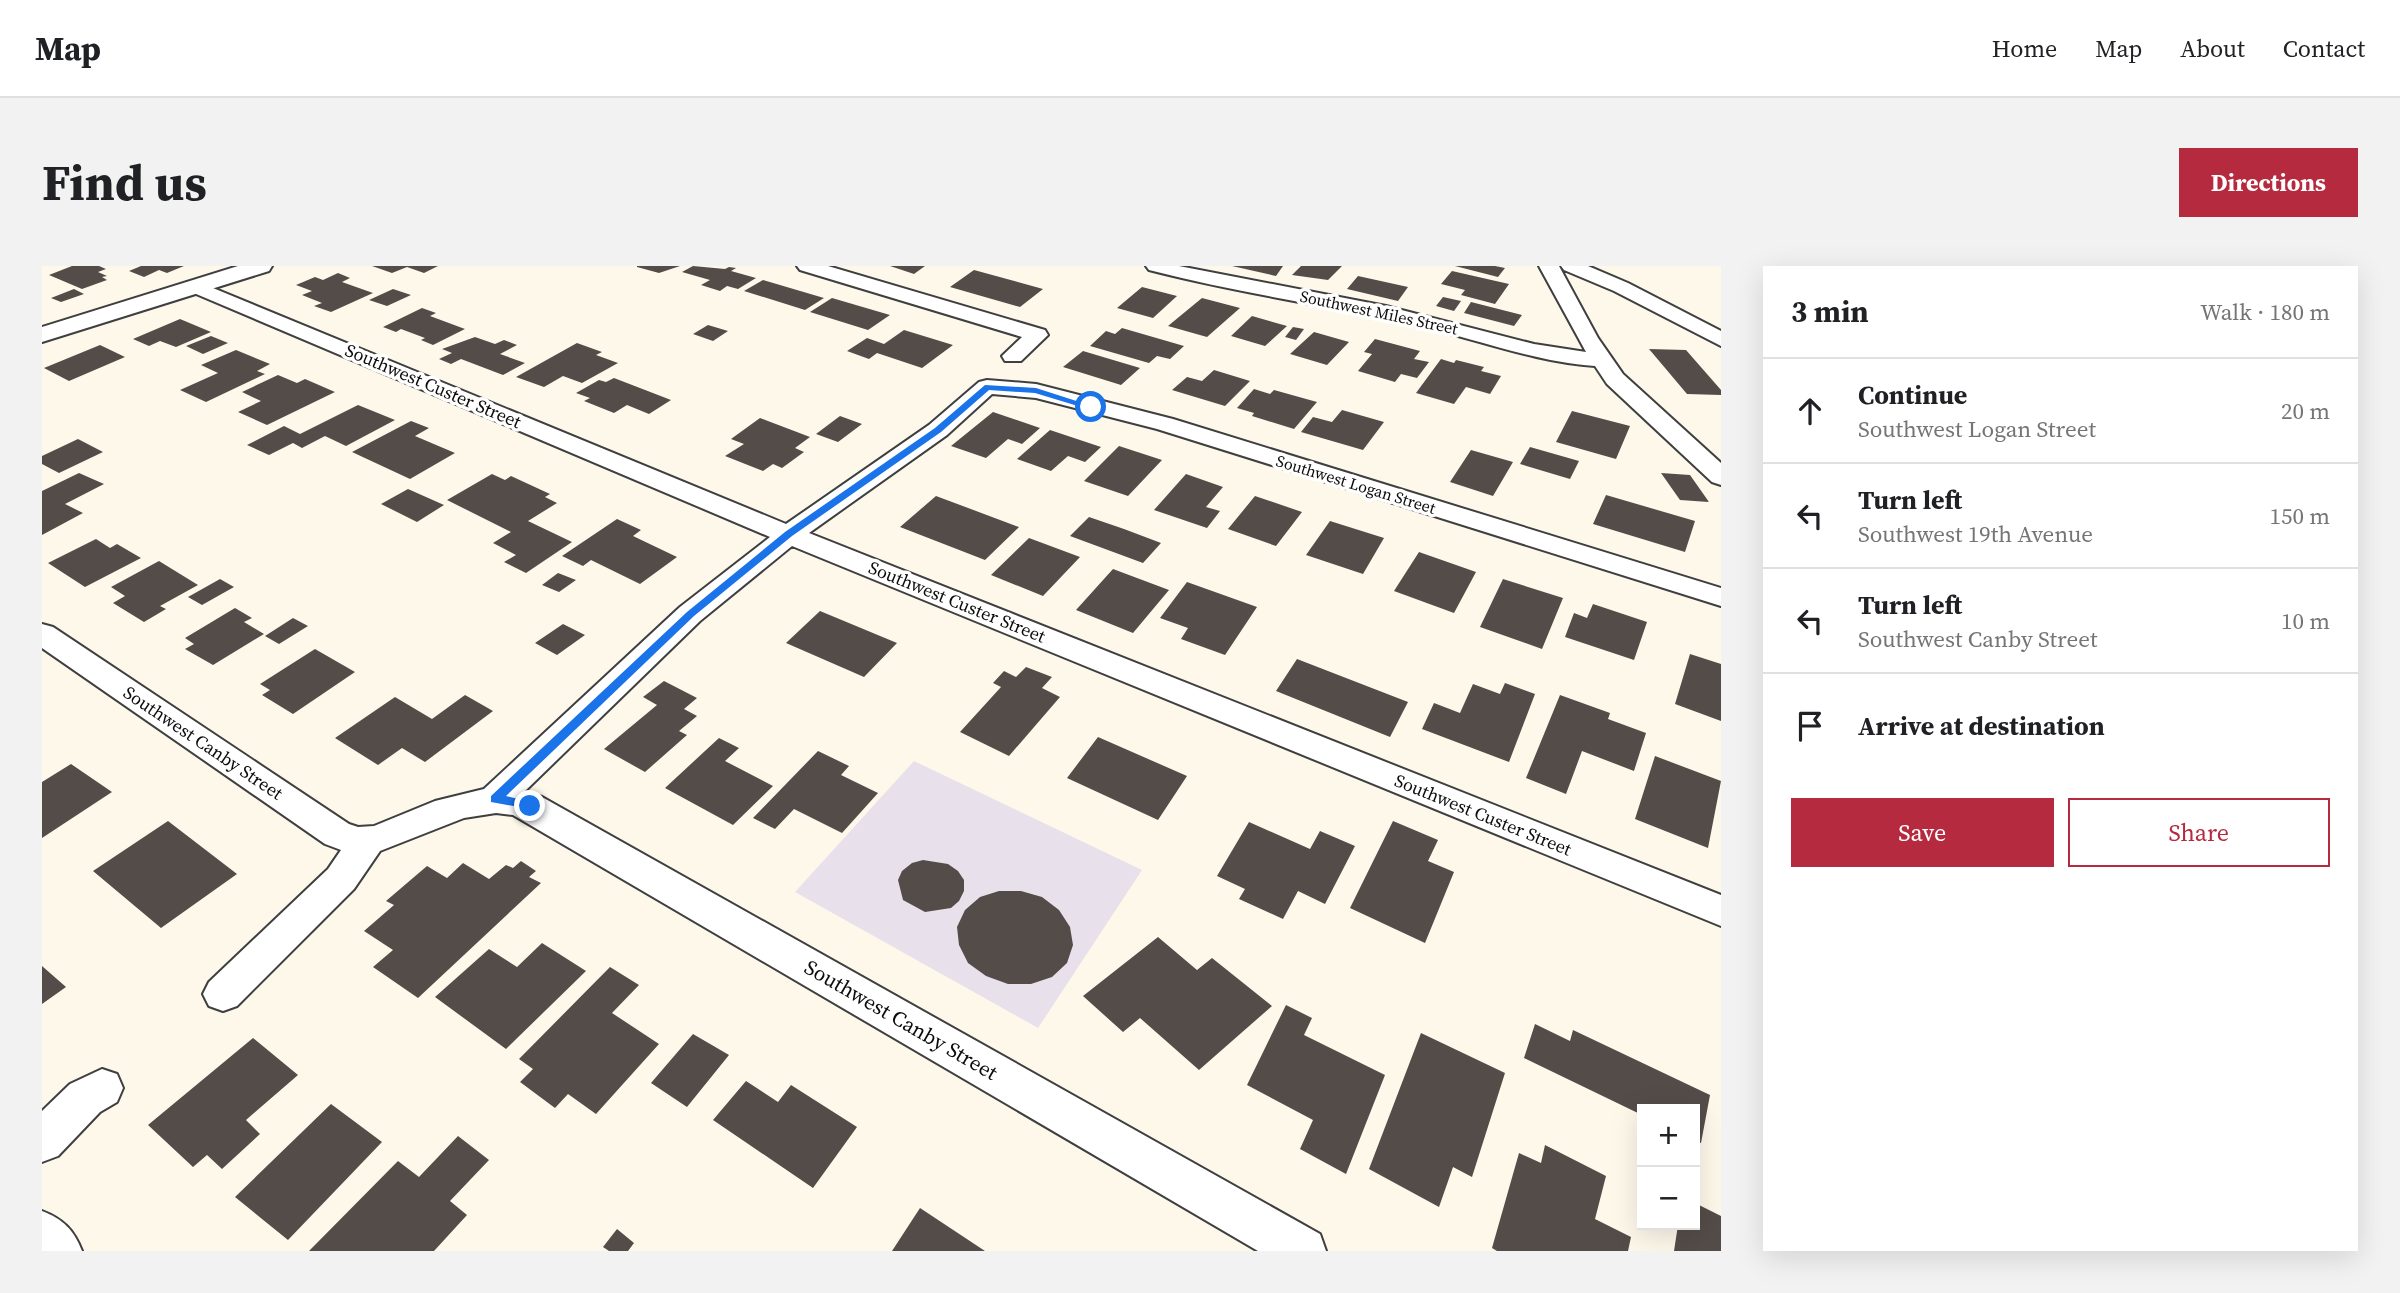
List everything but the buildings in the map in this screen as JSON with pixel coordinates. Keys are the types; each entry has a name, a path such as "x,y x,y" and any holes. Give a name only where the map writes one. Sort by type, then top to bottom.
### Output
{"street":[{"path":"42,335 261,266"},
{"path":"807,266 1037,335 1013,356"},
{"name":"Southwest Miles Street","path":"1156,266 1194,276 1416,318 1562,357 1601,360"},
{"path":"1549,266 1601,360 1625,389 1721,477"},
{"path":"1571,266 1621,287 1721,340"},
{"name":"Southwest Custer Street","path":"196,287 789,534 1721,911"},
{"name":"Southwest Logan Street","path":"789,534 938,430 988,387 1036,391 1165,424 1721,597"},
{"path":"223,994 341,879 352,867 368,840 385,836 451,808 495,799 671,631 789,534"},
{"name":"Southwest Canby Street","path":"42,634 337,834 352,841 368,840"},
{"name":"Southwest Canby Street","path":"495,799 530,806 1303,1251"},
{"path":"42,1141 85,1098 102,1088"},
{"path":"42,1234 59,1251"}],"shaded area":[{"path":"914,761 1142,870 1038,1028 795,892"}],"route":[{"path":"530,806 495,799 691,614 789,534 938,430 988,387 1036,391 1091,407"}]}
